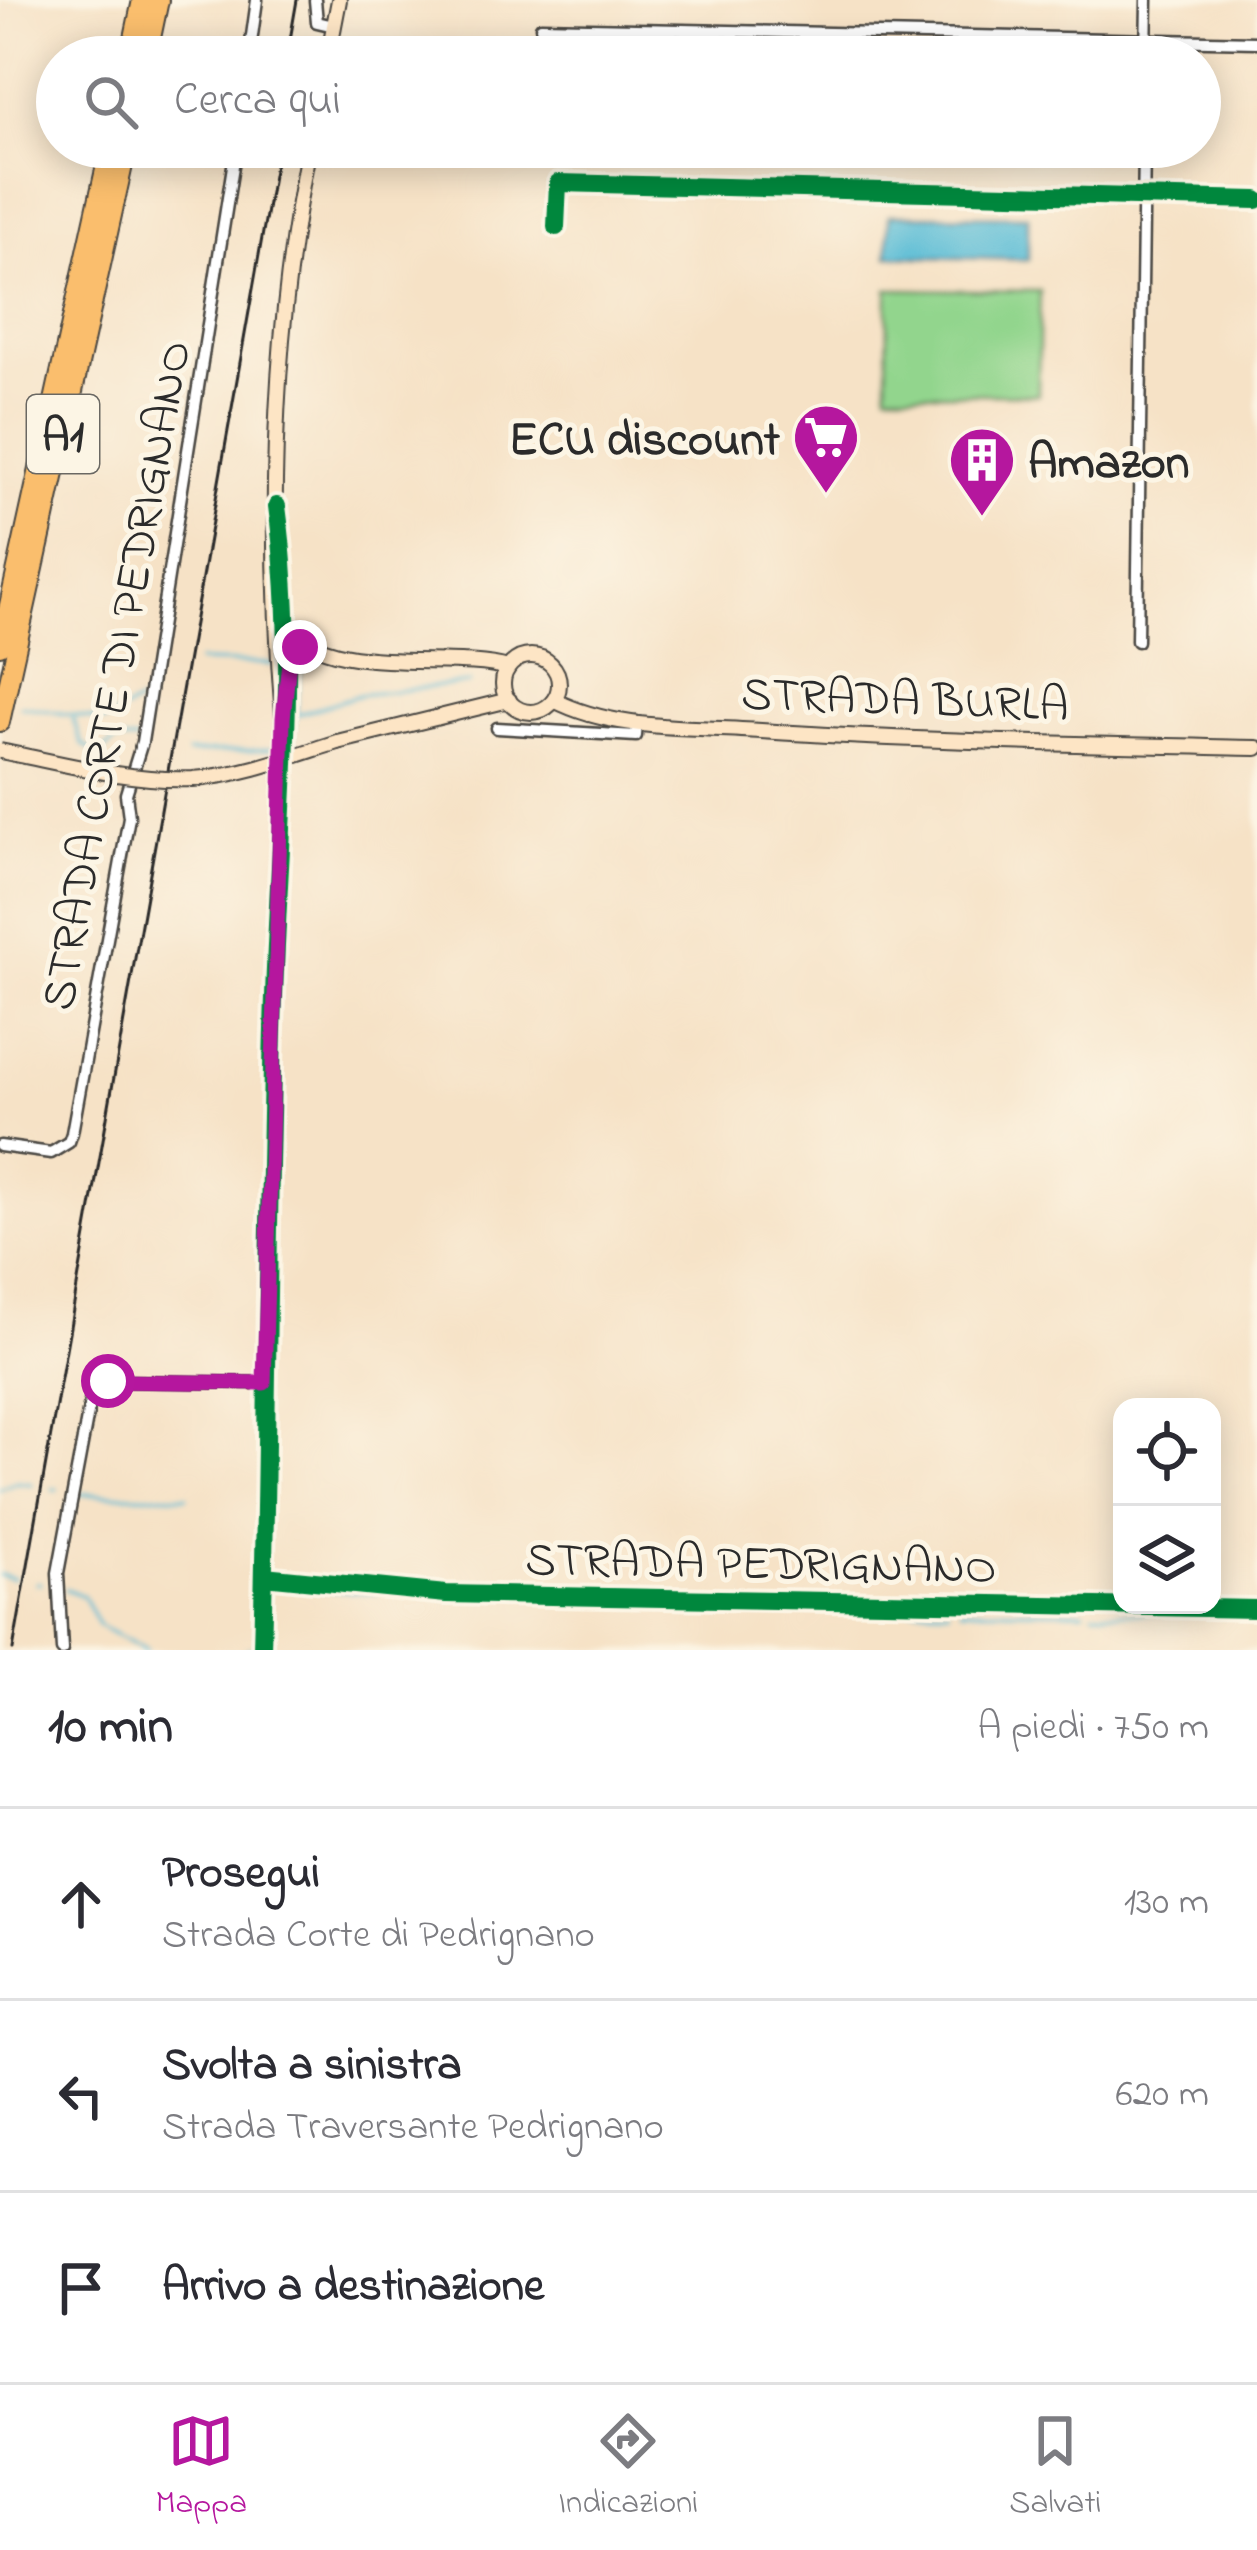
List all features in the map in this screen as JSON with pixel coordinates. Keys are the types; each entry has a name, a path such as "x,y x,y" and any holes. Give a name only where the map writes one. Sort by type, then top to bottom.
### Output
{"highway":[{"path":"134,36 142,0"},
{"path":"151,36 159,0"},
{"name":"A1","path":"0,646 105,168"},
{"name":"A1","path":"0,722 122,168"}],"main road":[{"path":"332,36 339,0"},
{"path":"295,650 278,567 278,506 287,274 306,168"},
{"path":"278,506 295,650 283,718"},
{"path":"295,650 394,660 487,662 508,668"},
{"path":"509,700 503,684 508,668 523,657 545,660 559,681 554,700"},
{"name":"STRADA BURLA","path":"0,751 126,774 188,779 256,768 337,742 509,700 531,712 554,700 601,720 860,737 1257,748"}],"street":[{"path":"252,36 257,0"},
{"path":"315,0 316,22 334,26"},
{"path":"1147,0 1147,36"},
{"path":"541,27 961,36"},
{"path":"1221,41 1257,41"},
{"name":"STRADA CORTE DI PEDRIGNANO","path":"0,1146 51,1153 69,1142 72,1133 129,818 126,794 154,671 233,168"},
{"path":"1137,641 1144,168"},
{"path":"556,227 558,183 1257,200"},
{"path":"262,1650 264,1383 283,718"},
{"path":"497,728 636,736 637,722"},
{"path":"62,1650 58,1573 92,1386 108,1381 264,1383"},
{"name":"STRADA PEDRIGNANO","path":"264,1576 446,1594 1257,1609"}],"green space":[{"path":"888,289 1040,291 1038,395 887,392"}],"water":[{"path":"889,215 1028,216 1028,260 888,256"}],"waterway":[{"path":"198,662 274,664"},
{"path":"188,753 292,747 301,665"},
{"path":"296,715 359,695 469,683"},
{"path":"21,706 105,721 138,703"},
{"path":"73,719 82,744 98,754 116,741 136,741"},
{"path":"0,1489 16,1482 31,1484"},
{"path":"79,1494 187,1496"},
{"path":"0,1575 13,1578"},
{"path":"66,1589 83,1596 99,1626 147,1650"},
{"path":"301,1589 377,1593"},
{"path":"855,1607 949,1609"},
{"path":"961,1609 1084,1611"},
{"path":"1094,1612 1257,1616"}],"railway":[{"path":"291,36 297,0"},
{"path":"13,1650 274,168"}],"cycle path":[{"path":"556,227 558,183 1257,200"},
{"path":"262,1650 272,1078 287,689 277,506"},
{"path":"264,1576 446,1594 1257,1609"}],"place":[{"name":"ECU discount","path":"826,496"},
{"name":"Amazon","path":"982,519"}],"route":[{"path":"108,1381 264,1383 283,718 291,643 300,647"}]}
